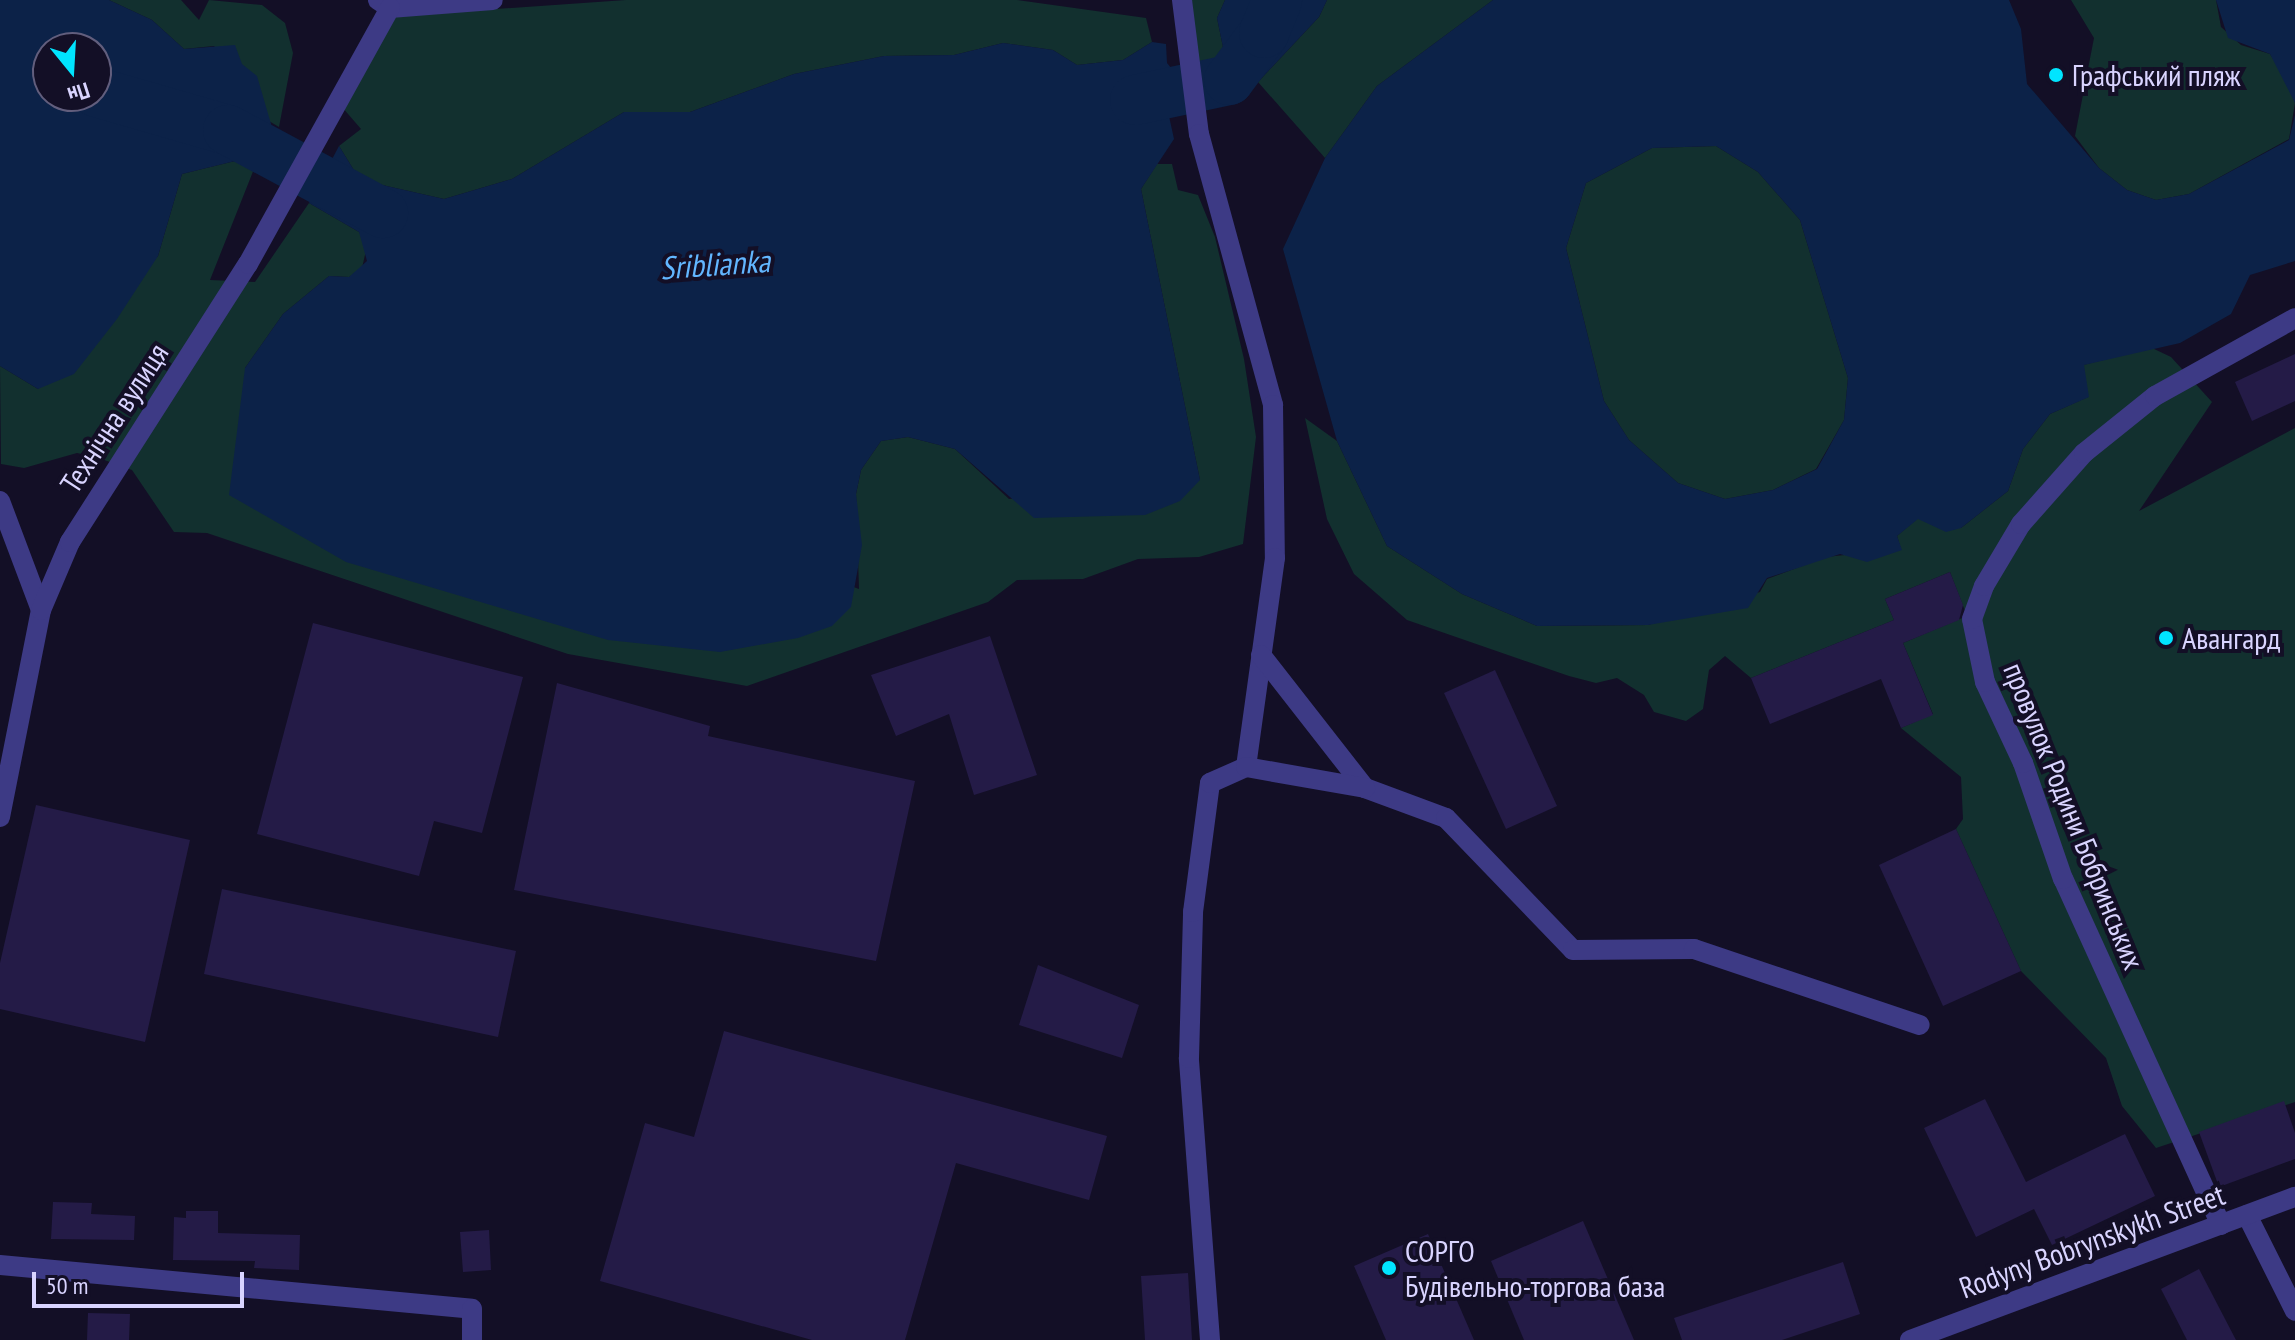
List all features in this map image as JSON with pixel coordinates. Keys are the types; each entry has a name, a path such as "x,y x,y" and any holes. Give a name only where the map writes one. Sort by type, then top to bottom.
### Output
{"street":[{"path":"384,4 493,0"},
{"path":"1182,0 1185,46 1199,134 1273,405 1275,558 1246,767"},
{"name":"Технічна вулиця","path":"0,817 41,610 70,542 248,264 348,85 384,4"},
{"name":"провулок Родини Бобринських","path":"2221,1225 2063,879 2023,763 1985,682 1972,619 1984,586 2021,524 2084,453 2155,396 2295,318"},
{"path":"0,501 41,610"},
{"path":"1261,655 1365,788"},
{"path":"1210,1340 1189,1058 1193,912 1210,783 1246,767 1365,788 1446,818 1573,950 1694,949 1920,1025"},
{"name":"Rodyny Bobrynskykh Street","path":"1910,1340 2295,1197"},
{"path":"2247,1215 2295,1311"},
{"path":"0,1265 472,1309 472,1340"}],"green space":[{"path":"109,0 181,0 199,20 209,0 262,5 285,23 293,53 279,127 264,118 261,99 214,46 184,49 152,20"},
{"path":"626,0 1017,0 1146,18 1152,42 1123,60 1077,65 1053,50 1003,43 954,55 884,56 794,74 690,112 624,112 512,179 444,199 360,180 339,146 361,129 342,107 396,16"},
{"path":"1192,0 1225,0 1217,18 1224,52 1215,71 1193,59"},
{"path":"1327,0 1493,0 1377,86 1325,158 1258,82 1319,17"},
{"path":"2071,0 2216,0 2221,27 2241,45 2270,54 2286,79 2295,103 2289,139 2189,194 2156,200 2127,190 2099,168 2075,136 2094,38"},
{"path":"1716,146 1758,172 1800,220 1848,378 1844,420 1816,469 1773,490 1725,499 1678,483 1629,440 1604,401 1566,248 1586,183 1652,148"},
{"path":"243,159 254,169 210,280 255,282 309,203 359,232 367,246 362,268 349,277 329,276 283,314 245,368 859,589 856,494 861,470 881,441 908,437 955,449 1009,499 1200,480 1141,189 1157,164 1172,164 1178,190 1198,195 1215,237 1244,359 1256,437 1243,544 1199,557 1138,559 1083,579 1017,580 988,602 747,686 568,654 207,533 174,532 132,470 96,457 77,453 24,468 1,464 0,366 38,389 158,256 182,174"},
{"path":"2152,348 2171,357 2212,402 2139,511 2295,428 2295,1102 2156,1148 2122,1106 2106,1058 2021,971 1956,829 1963,819 1961,777 1901,728 1933,714 1903,643 1967,616 1950,572 1885,599 1894,620 1751,678 1725,656 1709,670 1703,709 1686,721 1654,712 1644,695 1617,678 1596,683 1569,676 1407,620 1354,574 1327,519 1305,418 1337,441 1387,546 1462,594 1537,626 1648,625 1760,592 1767,579 1826,557 1901,549 1897,536 1918,518 1961,528 2008,491 2023,449 2050,414 2088,397 2083,365"}],"water":[{"path":"0,0 109,0 152,20 184,49 235,45 242,64 257,76 276,141 254,169 243,159 182,174 158,256 117,319 74,374 38,389 0,366"},
{"path":"1225,0 1327,0 1319,17 1258,82 1215,71 1224,52 1217,18"},
{"path":"1493,0 2009,0 2021,29 2027,84 2099,168 2127,190 2156,200 2189,194 2289,140 2295,115 2295,261 2250,275 2231,314 2180,343 2084,365 2089,397 2050,414 2023,449 2008,491 1961,528 1946,532 1918,519 1897,536 1902,550 1867,562 1840,554 1767,578 1748,608 1648,625 1537,626 1462,594 1387,546 1337,441 1283,249 1325,158 1377,86","holes":["1716,146 1758,172 1800,220 1848,378 1844,420 1817,469 1773,490 1725,499 1678,483 1629,440 1604,401 1566,248 1586,183 1652,148"]},
{"path":"2216,0 2295,0 2295,103 2270,54 2228,38"},
{"path":"1152,42 1166,44 1167,63 1182,81 1185,100 1169,116 1174,139 1141,189 1200,480 1180,501 1145,515 1034,518 955,449 908,437 881,441 861,470 856,494 862,545 851,607 832,626 798,638 720,652 608,640 346,562 229,495 245,368 283,314 329,276 349,277 367,261 359,232 309,203 339,146 360,180 444,199 512,179 624,112 690,112 794,74 884,56 954,55 1003,43 1053,50 1077,65 1123,60"}],"building":[{"path":"2295,354 2295,401 2252,421 2235,382"},
{"path":"1950,572 1963,605 1959,620 1903,643 1933,715 1901,728 1881,679 1770,724 1751,678 1894,620 1885,599"},
{"path":"313,623 523,677 482,833 434,821 419,876 257,834"},
{"path":"990,636 1037,775 974,795 949,714 896,736 871,675"},
{"path":"1495,670 1557,806 1506,829 1444,693"},
{"path":"557,683 710,726 708,736 915,781 876,961 514,890"},
{"path":"36,805 190,840 145,1042 0,1009 0,963"},
{"path":"1956,829 2021,971 1943,1006 1879,865"},
{"path":"222,889 516,951 498,1037 204,974"},
{"path":"1038,965 1139,1005 1122,1058 1019,1025"},
{"path":"724,1031 1107,1136 1089,1200 956,1163 905,1340 812,1340 600,1281 645,1123 694,1137"},
{"path":"1985,1099 2026,1182 2125,1134 2155,1196 2052,1245 2034,1209 1976,1237 1924,1128"},
{"path":"2284,1101 2295,1133 2295,1159 2219,1187 2199,1132"},
{"path":"53,1202 92,1203 91,1214 135,1216 134,1240 51,1239"},
{"path":"186,1211 218,1211 218,1233 300,1235 299,1270 254,1268 255,1261 173,1260 174,1217 186,1218"},
{"path":"1583,1221 1634,1340 1524,1340 1491,1261"},
{"path":"489,1230 491,1270 463,1272 460,1232"},
{"path":"1428,1234 1474,1340 1386,1340 1354,1266"},
{"path":"1843,1262 1860,1314 1782,1340 1682,1340 1674,1318"},
{"path":"2199,1269 2236,1340 2187,1340 2161,1289"},
{"path":"1188,1273 1192,1340 1145,1340 1141,1276"},
{"path":"88,1313 130,1314 129,1340 87,1340"}],"waterway":[{"name":"Sriblianka","path":"1135,100 1229,80 1264,33 1277,0"},
{"name":"Sriblianka","path":"112,97 228,130 383,213"}],"place":[{"name":"Графський пляж","path":"2056,75"},
{"name":"Авангард","path":"2166,638"},
{"name":"СОРГО Будівельно-торгова база","path":"1389,1268"}]}
